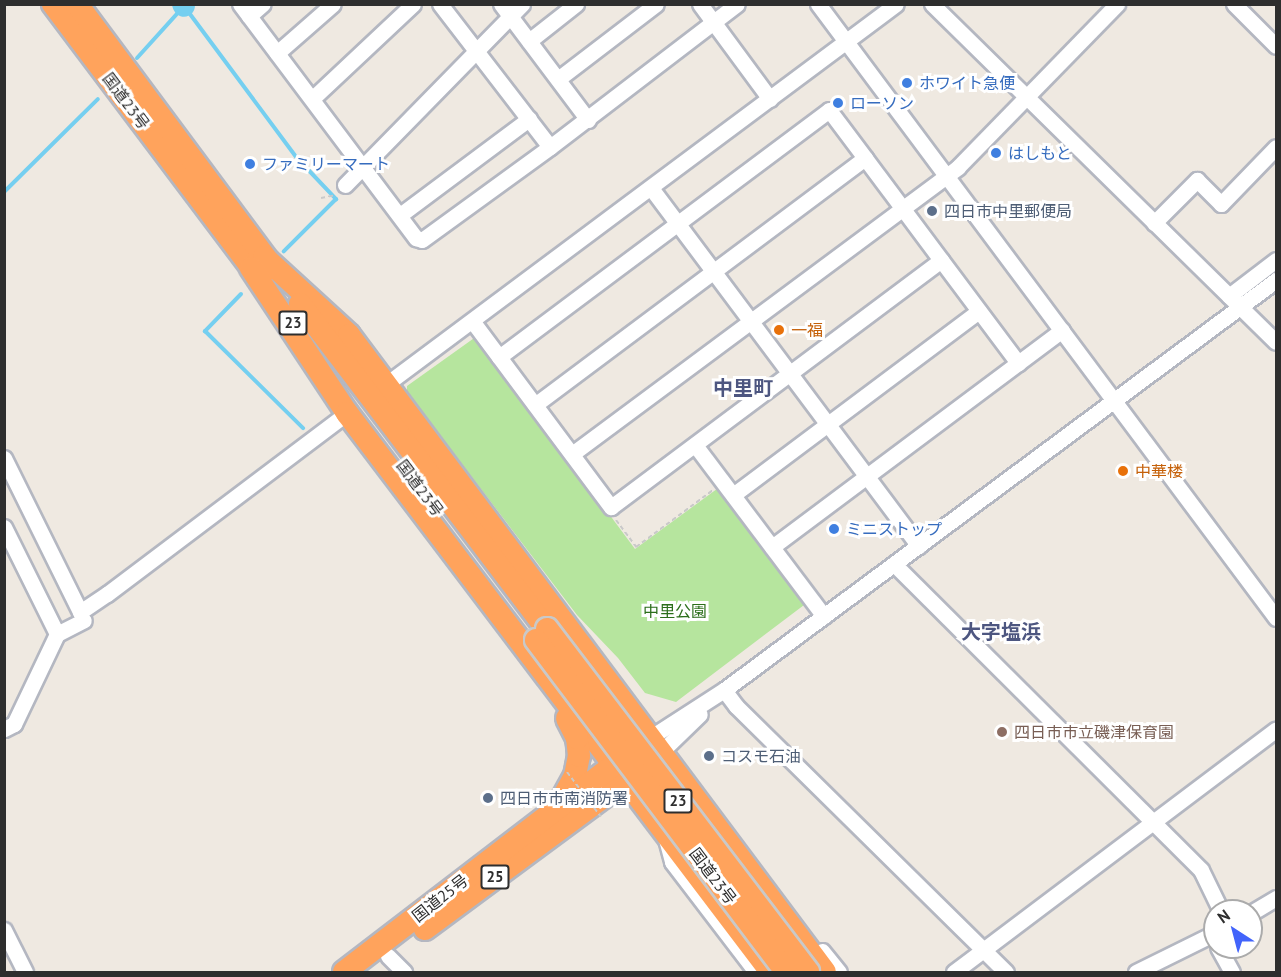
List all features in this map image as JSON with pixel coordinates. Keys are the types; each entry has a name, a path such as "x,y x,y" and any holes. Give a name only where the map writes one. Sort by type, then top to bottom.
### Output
{"highway":[{"name":"国道23号","path":"53,4 258,262 541,635 786,972"},
{"name":"国道23号","path":"77,4 258,262"},
{"path":"258,262 349,335 825,972"},
{"path":"258,262 347,413 620,774"},
{"name":"国道23号","path":"541,635 808,972"},
{"path":"559,805 575,776 579,756 578,738 567,718 562,698"},
{"name":"国道25号","path":"366,972 656,745"},
{"name":"国道25号","path":"344,972 559,805 620,774"},
{"name":"23","path":"620,774 771,972"}],"street":[{"path":"263,4 244,10 308,96 313,98 416,238 422,240 588,120 737,4"},
{"path":"277,53 333,4"},
{"path":"313,98 413,4"},
{"path":"440,4 550,147"},
{"path":"345,185 477,51 506,10 522,4"},
{"path":"529,41 576,4"},
{"path":"558,79 656,4"},
{"path":"700,4 770,99"},
{"path":"818,4 1276,618"},
{"path":"386,384 473,322 896,4"},
{"path":"932,4 1229,296 1245,304 1276,342"},
{"path":"572,454 958,167 1117,4"},
{"path":"1234,4 1276,46"},
{"path":"506,10 588,120"},
{"path":"499,357 829,110 1018,363"},
{"path":"400,215 529,119"},
{"path":"1154,223 1197,180 1221,204 1276,147"},
{"path":"535,405 865,158"},
{"path":"651,188 919,546"},
{"path":"473,322 611,507 941,260"},
{"path":"1229,296 1276,260"},
{"path":"656,745 724,690 1276,280"},
{"path":"733,495 979,311"},
{"path":"772,547 1062,330"},
{"path":"4,458 80,612 117,588 347,413"},
{"path":"695,445 824,616"},
{"path":"4,527 57,634"},
{"path":"894,564 1155,822 1201,870 1215,899"},
{"path":"4,729 14,724 57,634 84,620"},
{"path":"724,690 736,706 1006,972"},
{"path":"954,972 1276,729"},
{"path":"701,808 724,822 839,972"},
{"path":"663,829 672,862 756,972"},
{"path":"1263,906 1276,898"},
{"path":"4,930 25,972"},
{"path":"1136,972 1203,944"},
{"path":"387,956 404,972"}],"path":[{"path":"611,507 611,513 636,547 723,482"},
{"path":"567,772 601,817"}],"green space":[{"name":"中里公園","path":"477,336 635,549 721,486 808,602 676,702 645,693 618,658 577,615 407,392 407,386"}],"waterway":[{"path":"137,58 184,6 297,158 336,199 284,251"},
{"path":"4,192 98,99"},
{"path":"241,294 205,331 303,428"}],"place":[{"name":"ホワイト急便","path":"907,83"},
{"name":"ローソン","path":"838,103"},
{"name":"はしもと","path":"996,153"},
{"name":"ファミリーマート","path":"250,164"},
{"name":"四日市中里郵便局","path":"932,211"},
{"name":"一福","path":"779,330"},
{"name":"中華楼","path":"1123,471"},
{"name":"ミニストップ","path":"834,529"},
{"name":"四日市市立磯津保育園","path":"1002,732"},
{"name":"コスモ石油","path":"709,756"},
{"name":"四日市市南消防署","path":"488,798"}],"district":[{"name":"中里町","path":"743,388"},
{"name":"大字塩浜","path":"1001,632"}]}
